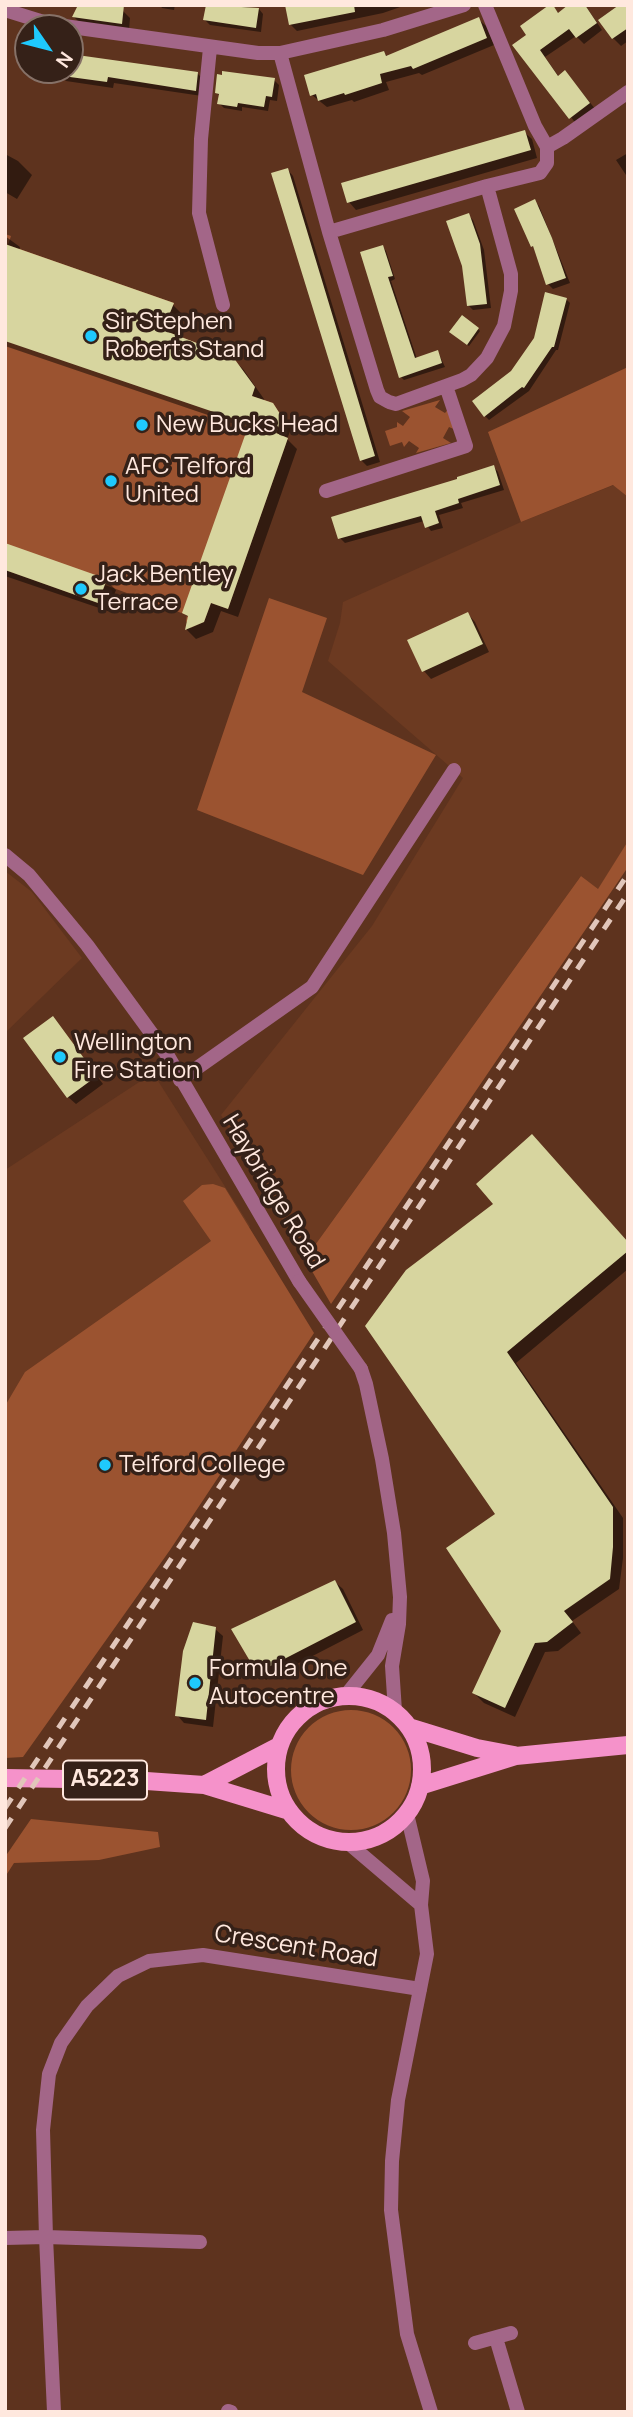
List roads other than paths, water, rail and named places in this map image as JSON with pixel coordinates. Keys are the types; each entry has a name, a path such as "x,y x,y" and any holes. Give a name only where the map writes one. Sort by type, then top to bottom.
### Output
{"main road":[{"path":"346,1695 371,1698 395,1711 410,1727 421,1755 420,1786 407,1814 390,1829 369,1839 347,1842 326,1838 303,1826 289,1811 279,1791 276,1769 279,1746 295,1719 321,1700 346,1695"},
{"path":"410,1727 477,1748 516,1756"},
{"path":"420,1786 516,1756 628,1745"},
{"path":"204,1785 279,1746"},
{"name":"A5223","path":"5,1778 132,1780 204,1785 289,1811"}],"street":[{"path":"5,10 50,24 210,48 280,53 383,30 464,5"},
{"path":"329,232 540,173 548,163 547,147 535,126 485,5"},
{"path":"210,48 201,139 199,213 223,305"},
{"path":"280,53 329,232 380,397 396,404 471,374 487,358 504,326 509,308 511,274 486,186"},
{"path":"547,147 628,92"},
{"path":"326,491 466,446 446,386"},
{"path":"179,1078 312,987 454,770"},
{"name":"Haybridge Road","path":"5,855 29,875 87,945 168,1056 299,1281 361,1369 388,1494 400,1597 392,1666 395,1711"},
{"path":"346,1695 378,1655 400,1597"},
{"path":"407,1814 423,1881 421,1905 427,1954 398,2100 392,2161 391,2210 407,2334 431,2412"},
{"path":"347,1842 421,1905"},
{"name":"Crescent Road","path":"54,2412 43,2130 50,2074 61,2043 87,2006 118,1976 149,1961 203,1955 420,1989"},
{"path":"5,2238 200,2242"},
{"path":"475,2343 511,2333"},
{"path":"496,2338 518,2412"}],"railway":[{"path":"5,1808 628,874"},
{"path":"5,1828 628,893"}],"place":[{"name":"Sir Stephen Roberts Stand","path":"91,336"},
{"name":"New Bucks Head","path":"142,425"},
{"name":"AFC Telford United","path":"111,481"},
{"name":"Jack Bentley Terrace","path":"81,589"},
{"name":"Wellington Fire Station","path":"60,1057"},
{"name":"Telford College","path":"105,1465"},
{"name":"Formula One Autocentre","path":"195,1683"}]}
